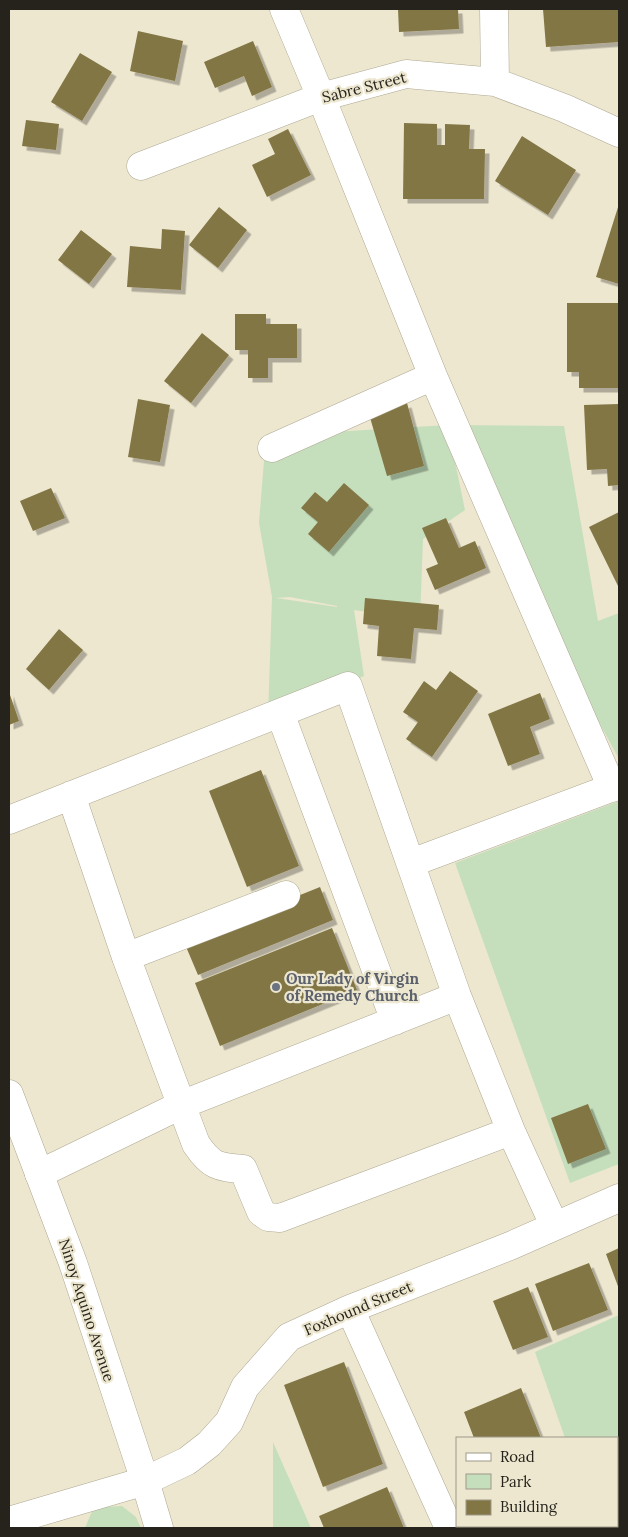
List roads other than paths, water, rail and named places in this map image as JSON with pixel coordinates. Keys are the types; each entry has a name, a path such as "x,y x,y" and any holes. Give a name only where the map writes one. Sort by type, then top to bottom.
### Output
{"street":[{"path":"284,9 433,376 615,786 411,863"},
{"path":"494,9 495,82"},
{"name":"Sabre Street","path":"141,166 321,97 406,74 495,82 564,108 619,134"},
{"path":"272,448 433,376"},
{"path":"9,820 348,686 457,996 511,1130 554,1226"},
{"path":"280,713 394,1021"},
{"path":"71,795 126,957 196,1144 205,1158 221,1167 243,1169 260,1212 268,1217 280,1218 511,1130"},
{"path":"126,957 286,895"},
{"path":"39,1174 181,1105 457,996"},
{"name":"Ninoy Aquino Avenue","path":"9,1094 73,1263 159,1528"},
{"name":"Foxhound Street","path":"9,1522 145,1482 187,1461 209,1444 229,1422 245,1387 289,1337 350,1309 510,1246 619,1198"},
{"path":"350,1309 450,1528"}],"place":[{"name":"Our Lady of Virgin of Remedy Church","path":"276,987"}]}
